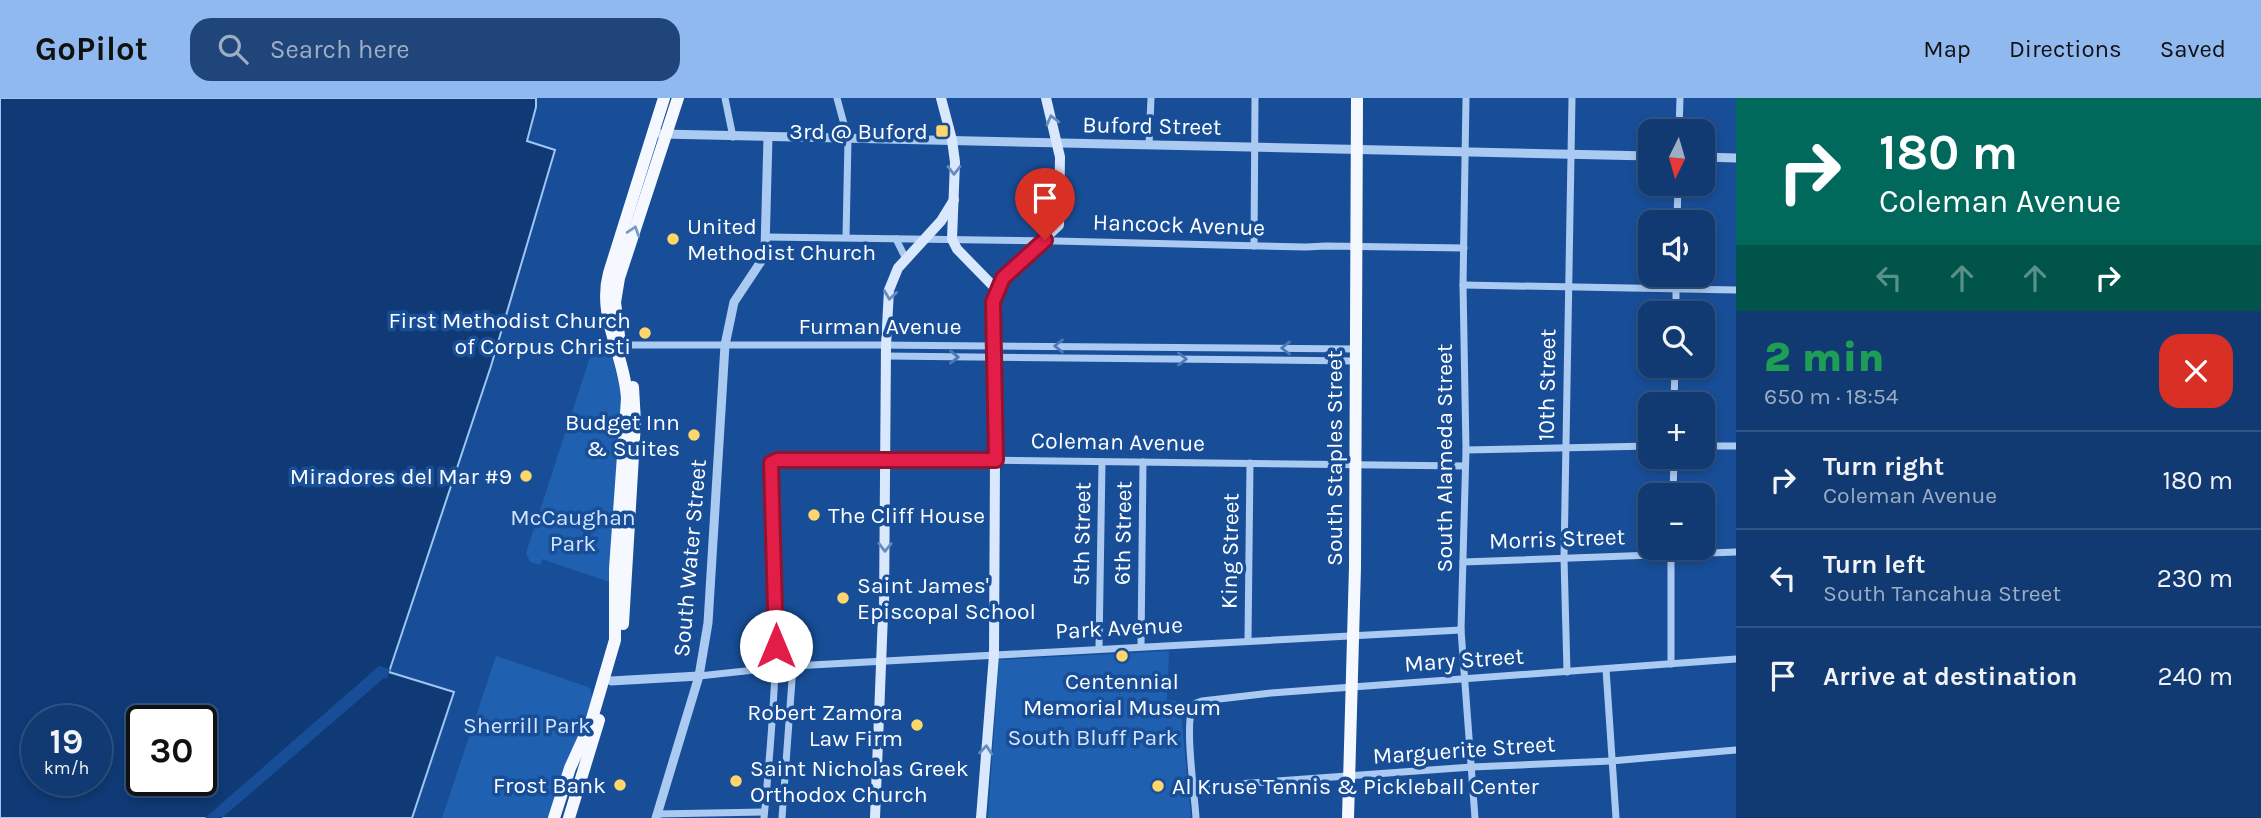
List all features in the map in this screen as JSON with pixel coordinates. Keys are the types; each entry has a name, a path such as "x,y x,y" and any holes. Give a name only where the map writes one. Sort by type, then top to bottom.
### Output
{"main road":[{"path":"569,818 622,630 635,422 632,386 607,317 608,279 664,98"},
{"path":"618,345 615,302 619,278 678,98"},
{"path":"941,98 955,162 952,239 957,248 997,290"},
{"path":"981,818 994,655 996,460 993,302 1003,278 1059,225 1060,157 1046,98"},
{"name":"South Staples Street","path":"1348,818 1356,464 1357,98"},
{"path":"875,818 883,662 889,290 898,268 941,220 954,200"},
{"path":"554,818 570,768 608,680"}],"street":[{"path":"725,98 733,136"},
{"path":"836,98 848,139 846,237"},
{"path":"1149,145 1150,98"},
{"path":"1254,246 1255,98"},
{"name":"South Alameda Street","path":"1466,98 1463,285 1466,450 1461,630 1475,818"},
{"name":"10th Street","path":"1567,672 1564,558 1572,98"},
{"path":"1679,119 1680,98"},
{"name":"Buford Street","path":"652,133 1638,156"},
{"name":"South Water Street","path":"657,816 699,676 708,623 725,345 734,302 762,260 766,237 768,137"},
{"path":"1715,157 1736,158"},
{"path":"1059,225 1064,241"},
{"name":"Hancock Avenue","path":"766,237 1464,248"},
{"path":"896,239 906,258"},
{"path":"1463,285 1736,290"},
{"path":"1676,289 1676,301"},
{"name":"Furman Avenue","path":"618,345 725,345 994,358 1234,360 1355,355"},
{"name":"Furman Avenue","path":"886,351 994,346 1121,347 1234,348 1355,355"},
{"path":"1120,359 1121,347"},
{"path":"1234,348 1234,360"},
{"path":"1466,450 1638,446"},
{"path":"1715,446 1736,446"},
{"name":"Coleman Avenue","path":"776,668 777,601 771,463 777,460 886,458 1465,466"},
{"name":"5th Street","path":"1099,648 1102,462"},
{"name":"6th Street","path":"1141,646 1143,462"},
{"name":"King Street","path":"1248,640 1250,463"},
{"name":"Morris Street","path":"1715,552 1736,552"},
{"name":"Morris Street","path":"1462,562 1638,553"},
{"path":"1671,560 1671,664"},
{"name":"Park Avenue","path":"608,680 1099,648 1461,630"},
{"name":"Mary Street","path":"1194,787 1189,724 1195,703 1210,698 1736,659"},
{"path":"782,818 793,666"},
{"path":"657,816 764,815 776,668"},
{"path":"1606,669 1616,818"},
{"name":"Marguerite Street","path":"1194,787 1472,767 1611,761 1736,750"},
{"path":"1194,787 1196,818"}],"green space":[{"name":"McCaughan Park","path":"610,349 622,396 609,582 542,559 540,565 530,562 526,553 592,351"},
{"name":"South Bluff Park","path":"1169,651 1167,700 1180,701 1191,818 988,818 999,660"},
{"name":"Sherrill Park","path":"496,656 588,687 594,696 548,818 442,818"}],"shaded area":[{"path":"0,98 536,98 527,141 555,150 491,366 389,672 454,692 412,818 0,818"}],"pier":[{"path":"379,666 390,669 387,679 384,678 222,818 205,818"}],"place":[{"name":"3rd @ Buford","path":"942,131"},
{"name":"United Methodist Church","path":"673,239"},
{"name":"First Methodist Church of Corpus Christi","path":"645,333"},
{"name":"Budget Inn & Suites","path":"694,435"},
{"name":"Miradores del Mar #9","path":"526,476"},
{"name":"The Cliff House","path":"814,515"},
{"name":"Saint James' Episcopal School","path":"843,598"},
{"name":"Centennial Memorial Museum","path":"1122,656"},
{"name":"Robert Zamora Law Firm","path":"917,725"},
{"name":"Saint Nicholas Greek Orthodox Church","path":"736,781"},
{"name":"Frost Bank","path":"620,785"},
{"name":"Al Kruse Tennis & Pickleball Center","path":"1158,786"}],"route":[{"path":"776,646 777,601 771,463 777,460 886,458 996,460 993,302 1003,278 1045,240"}]}
